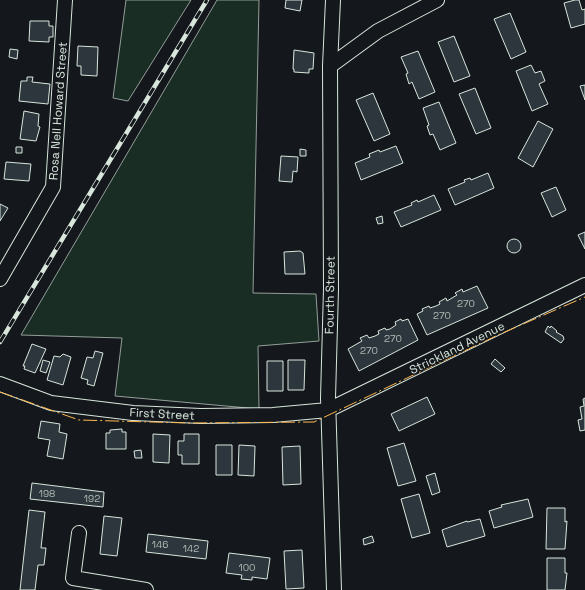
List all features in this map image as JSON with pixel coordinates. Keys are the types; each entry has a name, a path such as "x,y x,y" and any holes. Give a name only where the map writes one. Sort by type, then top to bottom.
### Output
{"street":[{"name":"Rosa Nell Howard Street","path":"0,279 53,187 65,0"},
{"name":"Fourth Street","path":"332,0 330,66 331,289 328,410 334,590"},
{"path":"330,66 378,31 437,0"},
{"name":"Strickland Avenue","path":"328,410 585,285"},
{"name":"First Street","path":"2,386 51,403 133,413 232,416 273,415 328,410"},
{"path":"80,533 73,578 146,590"}],"green space":[{"path":"126,0 191,0 128,101 113,98"},
{"path":"217,0 259,0 253,293 316,294 319,341 258,346 259,409 115,396 122,338 21,335"}],"building":[{"path":"286,0 302,0 300,11 285,8"},
{"path":"579,0 582,10 585,9 585,24 571,28 564,3"},
{"path":"510,13 526,52 511,59 494,19"},
{"path":"30,21 49,21 49,26 53,26 53,37 49,37 49,42 29,41"},
{"path":"454,36 470,76 454,82 438,42"},
{"path":"78,46 98,47 97,76 81,75 81,66 77,66"},
{"path":"10,49 18,50 17,59 9,57"},
{"path":"294,50 314,53 313,69 309,69 309,73 294,72"},
{"path":"418,51 435,92 419,99 412,82 409,84 406,74 408,73 401,57"},
{"path":"531,65 535,73 541,71 545,81 539,84 548,104 532,111 516,71"},
{"path":"27,77 33,77 32,82 50,84 48,104 19,101 21,81 27,81"},
{"path":"585,85 585,100 580,86"},
{"path":"475,88 491,128 476,134 459,94"},
{"path":"373,93 390,134 374,141 356,100"},
{"path":"439,102 456,143 440,150 433,134 430,135 427,126 429,125 423,108"},
{"path":"24,111 39,114 38,126 40,127 36,141 20,139"},
{"path":"538,121 553,129 533,167 518,158"},
{"path":"396,146 403,163 361,180 355,163 370,157 369,154 379,150 380,152"},
{"path":"16,147 22,147 22,153 16,153"},
{"path":"300,149 306,150 306,156 300,156"},
{"path":"281,156 298,157 297,172 293,171 292,182 279,181"},
{"path":"6,162 31,164 29,181 4,179"},
{"path":"488,173 494,188 455,205 448,189 465,182 464,180 470,178 471,180"},
{"path":"556,187 566,210 552,217 541,193"},
{"path":"434,195 441,210 401,227 394,212 412,205 411,203 417,200 418,202"},
{"path":"0,204 8,208 0,221"},
{"path":"382,216 383,223 378,224 376,218"},
{"path":"585,232 585,249 578,235"},
{"path":"514,239 519,241 521,246 519,251 514,253 509,251 507,246 509,241"},
{"path":"300,251 303,253 305,274 285,274 284,252"},
{"path":"477,286 488,308 427,335 417,314 423,311 422,309 429,306 430,308 436,306 440,304 439,302 446,298 447,301 457,295 455,293 462,289 463,292"},
{"path":"401,319 402,321 408,319 418,340 359,371 348,349 362,341 360,338 367,335 369,338 375,336 379,334 378,331 385,328 386,330 390,329 396,325 395,322"},
{"path":"548,326 550,328 551,326 557,331 556,332 563,336 564,339 561,343 545,332"},
{"path":"32,344 46,349 35,373 24,369 25,366 23,366"},
{"path":"95,351 103,353 94,386 87,384 88,380 81,378 87,357 93,358"},
{"path":"63,354 71,357 63,385 47,380 54,356 60,357"},
{"path":"495,359 505,368 501,372 491,364"},
{"path":"43,360 50,362 46,373 40,371"},
{"path":"288,360 305,360 304,390 288,390"},
{"path":"267,361 283,361 283,391 267,391"},
{"path":"427,397 435,414 399,431 391,414"},
{"path":"585,398 585,430 580,431 578,420 582,419 580,407 584,406 583,399"},
{"path":"41,421 60,424 59,432 67,434 63,459 47,456 50,440 38,438"},
{"path":"122,429 122,432 126,432 126,449 106,449 106,433 110,433 110,430"},
{"path":"153,434 170,435 169,463 153,462"},
{"path":"184,434 199,434 199,464 182,464 182,455 178,455 178,441 184,441"},
{"path":"404,443 416,481 398,486 387,448"},
{"path":"216,445 232,445 232,475 216,475"},
{"path":"239,445 255,446 254,476 238,475"},
{"path":"300,446 301,484 283,485 282,447"},
{"path":"141,450 142,458 135,458 134,451"},
{"path":"435,473 440,492 432,495 426,476"},
{"path":"32,483 104,492 103,507 30,499"},
{"path":"419,494 430,533 412,538 401,499"},
{"path":"528,499 533,517 494,528 489,511 502,507 501,505"},
{"path":"547,508 565,508 565,522 567,521 565,549 546,549"},
{"path":"29,510 45,512 41,548 46,548 44,565 38,565 35,590 20,590"},
{"path":"104,516 122,518 117,556 100,554"},
{"path":"480,519 485,536 447,547 442,530 467,521"},
{"path":"148,534 208,541 206,559 146,552"},
{"path":"372,536 374,542 364,545 363,539"},
{"path":"302,550 304,588 286,589 284,551"},
{"path":"229,553 270,558 267,579 252,577 252,580 241,579 242,575 226,573"},
{"path":"547,558 565,558 565,573 567,573 565,590 547,590"}],"railway":[{"path":"0,342 207,0"}],"power":[{"path":"0,392 79,420 189,423 314,422 498,335 585,297"}]}
